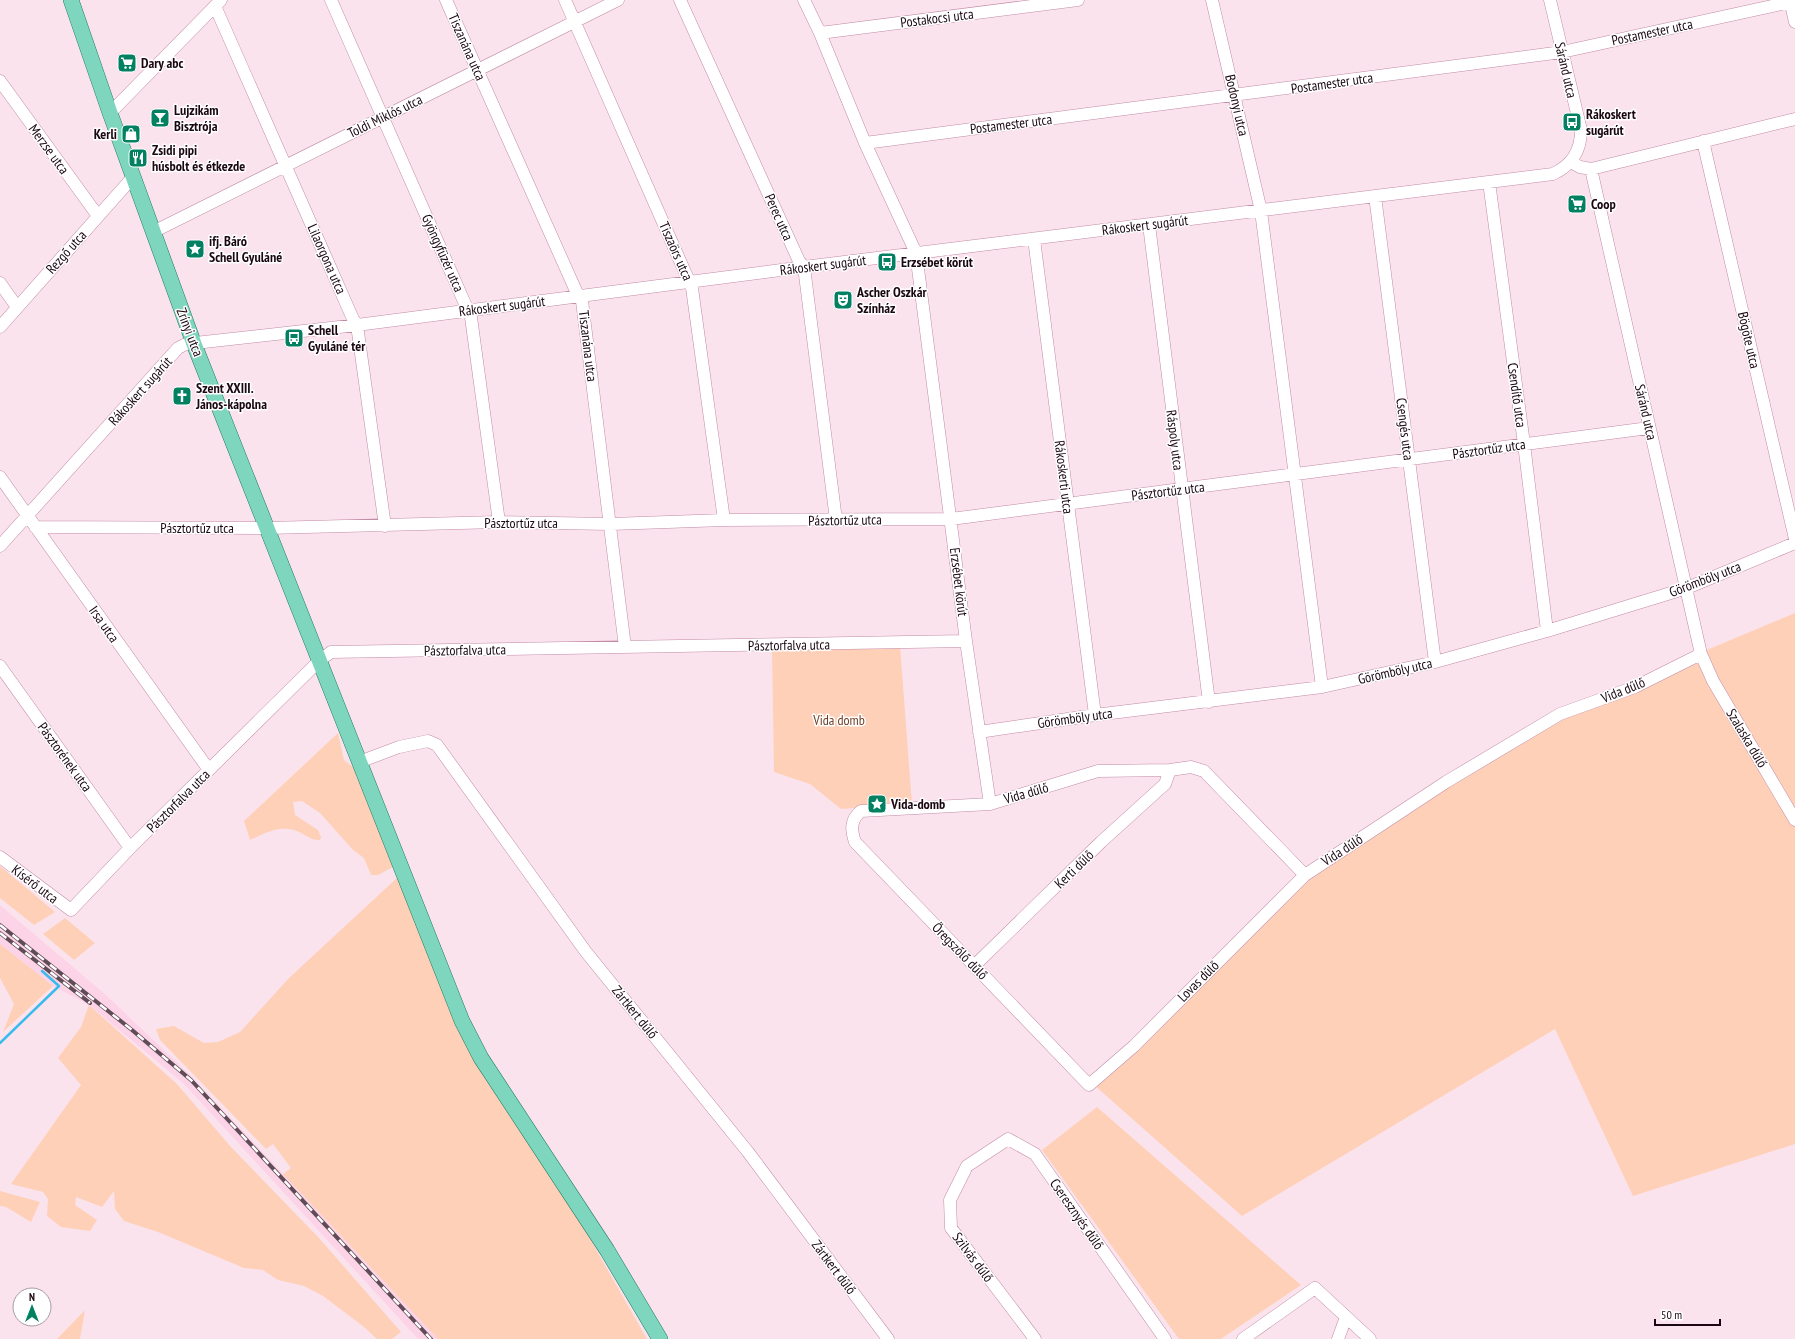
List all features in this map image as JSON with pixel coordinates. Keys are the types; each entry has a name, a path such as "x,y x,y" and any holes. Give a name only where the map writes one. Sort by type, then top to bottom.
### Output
{"main road":[{"name":"Zrínyi utca","path":"71,0 110,113 194,344 268,528 442,972 471,1041 607,1250 660,1339"}],"street":[{"name":"Gyöngyfüzér utca","path":"331,0 466,306 470,310 499,522"},
{"name":"Tiszanána utca","path":"446,0 576,291 582,301 611,524 625,647"},
{"name":"Tiszaörs utca","path":"565,0 694,294 724,520"},
{"name":"Toldi Miklós utca","path":"153,232 618,0"},
{"name":"Perec utca","path":"680,0 799,261 804,267 836,520"},
{"name":"Erzsébet körút","path":"804,0 820,34 865,143 916,253 966,641 990,804"},
{"name":"Postakocsi utca","path":"820,34 1078,0"},
{"name":"Bodonyi utca","path":"1212,0 1261,210 1322,688"},
{"name":"Sáránd utca","path":"1550,0 1581,130 1579,147 1571,162"},
{"path":"1792,1 1795,22"},
{"name":"Postamester utca","path":"865,143 1562,52 1792,1"},
{"path":"110,113 218,3"},
{"name":"Lilaorgona utca","path":"218,3 286,166 353,319 357,325 385,526"},
{"name":"Merzse utca","path":"0,81 98,216"},
{"path":"1571,162 1580,167 1590,169 1703,140 1795,119"},
{"name":"Bögöte utca","path":"1703,140 1795,538"},
{"name":"Rákoskert sugárút","path":"0,546 178,348 186,344 357,325 804,267 1553,174 1566,167 1571,162"},
{"name":"Sáránd utca","path":"1590,169 1701,654"},
{"name":"Rezgő utca","path":"0,327 133,177"},
{"name":"Csendítő utca","path":"1488,182 1524,444 1546,631"},
{"name":"Csengés utca","path":"1375,196 1435,662"},
{"name":"Ráspoly utca","path":"1149,225 1209,702"},
{"name":"Rákoskerti utca","path":"1034,239 1095,715"},
{"path":"0,283 17,307"},
{"name":"Pásztortűz utca","path":"35,527 268,528 499,522 611,524 724,520 951,519 1409,461 1649,428"},
{"name":"Irsa utca","path":"0,477 209,770"},
{"name":"Görömböly utca","path":"979,732 1095,715 1322,688 1435,662 1546,631 1687,588 1795,543"},
{"name":"Pásztorfalva utca","path":"71,910 130,848 319,661 331,652 966,641"},
{"name":"Szalaska dűlő","path":"1701,654 1713,681 1795,820"},
{"name":"Vida dűlő","path":"861,811 990,804 1098,771 1170,770 1191,767 1204,771 1305,875 1446,782 1560,714 1635,687 1701,654"},
{"name":"Pásztorének utca","path":"0,666 130,848"},
{"name":"Zártkert dűlő","path":"359,762 399,747 428,742 437,745 586,952 748,1152 888,1339"},
{"name":"Kerti dűlő","path":"974,966 1101,842 1164,784 1170,770"},
{"name":"Öregszőlő dűlő","path":"861,811 855,816 852,823 852,833 855,842 1089,1085"},
{"name":"Kísérő utca","path":"0,857 71,910"},
{"name":"Lovas dűlő","path":"1089,1085 1134,1046 1305,875"},
{"name":"Cseresznyés dűlő","path":"967,1166 1008,1139 1035,1154 1165,1339"},
{"name":"Szilvás dűlő","path":"967,1166 950,1200 951,1228 1035,1339"},
{"path":"1243,1339 1315,1288 1370,1339"},
{"path":"1338,1339 1346,1317"}],"shaded area":[{"path":"0,905 106,995 191,1076 438,1339 418,1339 183,1083 89,1005 53,986 0,944"}],"green space":[{"path":"1795,613 1795,1144 1633,1196 1555,1029 1242,1216 1094,1085 1302,883 1433,793 1564,718 1695,655"},
{"name":"Vida domb","path":"900,646 912,804 841,809 810,784 774,772 772,649"},
{"path":"338,733 344,760 353,767 393,867 378,875 371,875 364,858 353,850 320,813 302,801 293,802 295,815 318,830 321,837 320,840 314,840 292,830 280,829 250,840 244,821"},
{"path":"0,866 55,912 34,925 0,898"},
{"path":"398,877 455,1024 485,1079 573,1209 647,1339 438,1339 283,1174 291,1168 273,1144 266,1149 160,1040 156,1029 174,1026 204,1043 218,1042 240,1032 289,978"},
{"path":"65,918 95,943 74,960 43,934"},
{"path":"0,944 53,986 3,1032 14,1004 0,978"},
{"path":"89,1005 177,1084 231,1147 319,1238 401,1332 392,1339 377,1339 364,1327 323,1296 304,1286 278,1280 263,1270 244,1268 158,1232 124,1221 115,1209 114,1191 102,1207 76,1197 75,1205 97,1220 90,1231 61,1227 47,1216 48,1199 43,1192 11,1184 81,1085 58,1058 81,1027"},
{"path":"1097,1107 1301,1285 1221,1339 1179,1339 1042,1150"},
{"path":"0,1191 40,1202 31,1222 6,1207 0,1206"},
{"path":"85,1310 80,1339 57,1339"}],"waterway":[{"path":"0,1043 59,986 42,971"}],"railway":[{"path":"0,925 132,1030 191,1080 431,1339"},
{"path":"0,933 90,1003"}],"place":[{"name":"Dary abc","path":"127,63"},
{"name":"Lujzikám Bisztrója","path":"160,118"},
{"name":"Rákoskert sugárút","path":"1572,122"},
{"name":"Kerli","path":"131,134"},
{"name":"Zsidi pipi húsbolt és étkezde","path":"138,158"},
{"name":"Coop","path":"1577,204"},
{"name":"ifj. Báró Schell Gyuláné","path":"195,249"},
{"name":"Erzsébet körút","path":"887,262"},
{"name":"Ascher Oszkár Színház","path":"843,300"},
{"name":"Schell Gyuláné tér","path":"294,338"},
{"name":"Szent XXIII. János-kápolna","path":"182,396"},
{"name":"Vida-domb","path":"877,804"}]}
